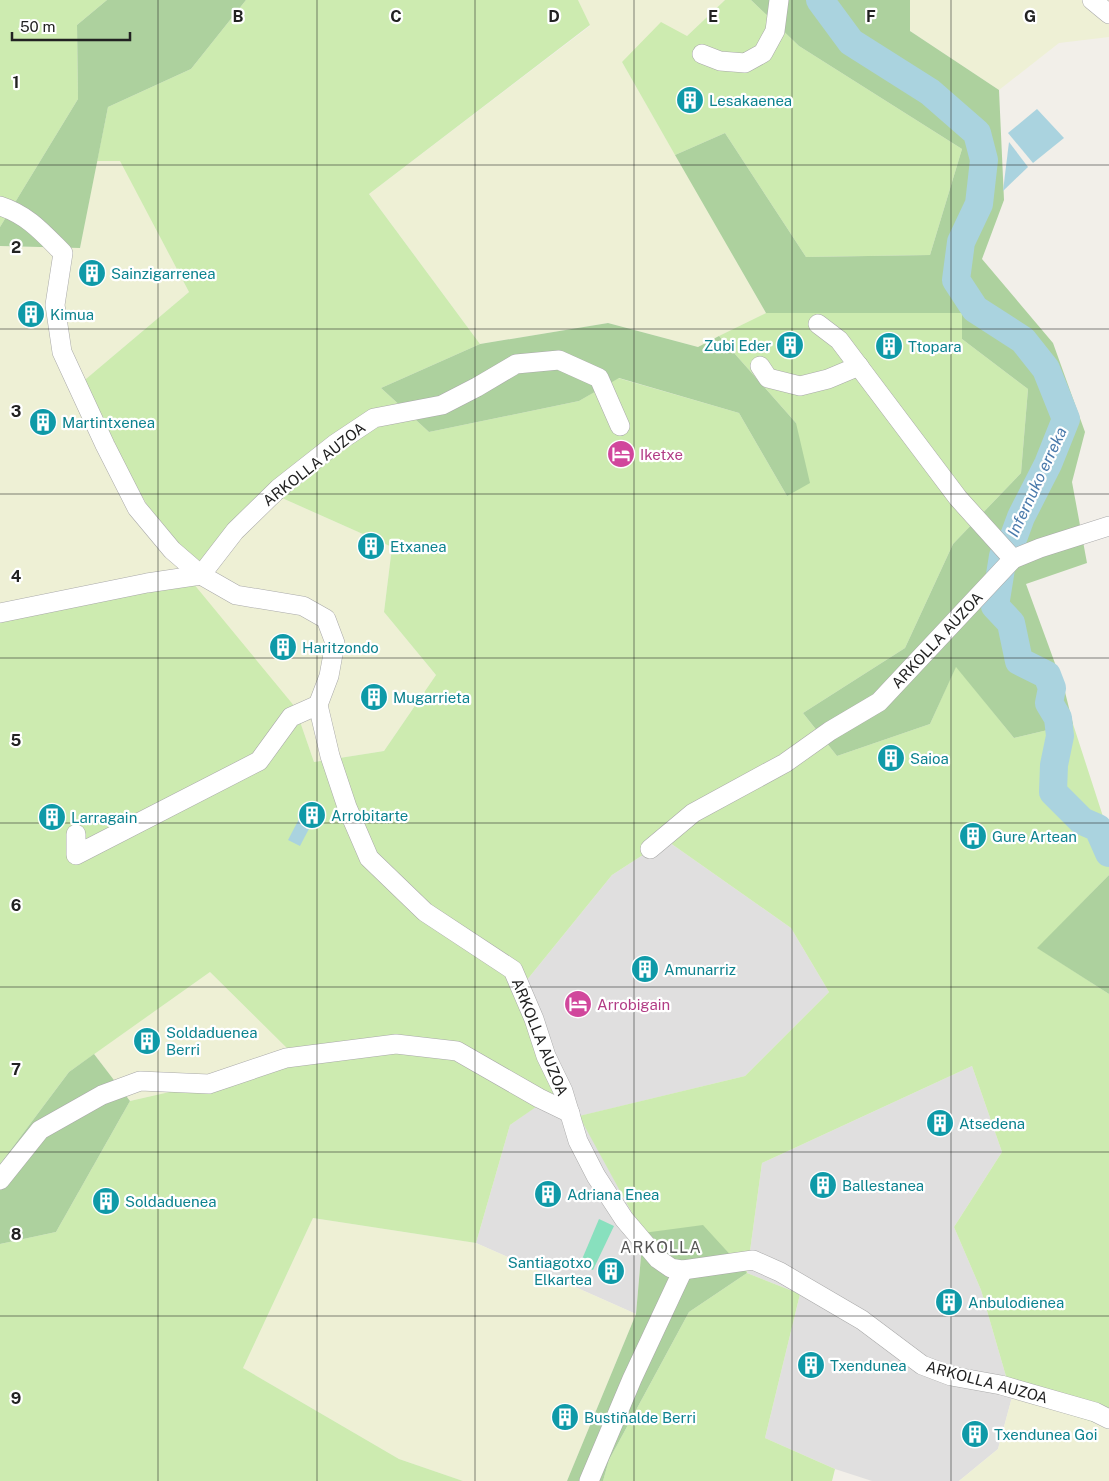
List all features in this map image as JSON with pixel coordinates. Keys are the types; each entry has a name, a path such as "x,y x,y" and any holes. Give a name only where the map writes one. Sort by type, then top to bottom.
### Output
{"street":[{"path":"702,54 720,61 745,63 763,53 775,31 779,0"},
{"path":"1092,0 1109,14"},
{"path":"0,206 31,222 63,253 55,305 62,352 105,445 138,508 172,550 201,575 236,596 303,606 326,619 335,643 329,676 318,705 290,717 259,761 76,855 76,834"},
{"path":"818,324 839,340 958,498 1007,552 1040,548 1109,526"},
{"name":"ARKOLLA AUZOA","path":"201,575 235,531 279,488 335,444 374,418 442,405 516,364 559,360 599,378 620,426"},
{"path":"760,366 768,378 800,386 828,379 859,366"},
{"name":"ARKOLLA AUZOA","path":"650,849 692,813 785,763 830,731 879,702 930,646 1007,552"},
{"path":"0,613 147,583 201,575"},
{"name":"ARKOLLA AUZOA","path":"318,705 330,756 347,806 369,858 426,912 513,970 534,1019 546,1056 563,1091 578,1141 596,1176 624,1219 658,1259 671,1268 683,1270 753,1260 780,1272 862,1320 922,1365 951,1376 1001,1385 1095,1412 1109,1419"},
{"path":"0,1180 40,1130 102,1095 140,1081 209,1084 286,1058 396,1044 456,1051 539,1098 570,1113"},
{"path":"589,1481 632,1379 683,1270"}],"shaded area":[{"path":"666,840 791,928 829,992 745,1076 580,1116 643,1233 636,1314 476,1243 510,1125 559,1090 522,986 612,875"},
{"path":"972,1066 1002,1152 954,1227 981,1290 1012,1397 998,1449 959,1481 872,1481 835,1469 765,1438 800,1294 747,1273 762,1163"}],"green space":[{"path":"0,0 107,0 77,25 78,99 0,227"},
{"path":"107,0 246,0 191,69 108,107 80,248 0,246 0,227 78,99 77,25"},
{"path":"246,0 578,0 590,25 369,194 480,344 381,388 429,432 579,401 618,378 739,413 787,496 796,423 719,336 766,313 963,313 962,339 1028,389 1021,473 953,544 905,648 803,713 837,756 930,724 956,666 1014,738 1073,724 1109,835 1109,875 1038,948 1109,994 1109,1427 1012,1397 981,1290 954,1227 1002,1152 972,1066 762,1163 747,1273 643,1233 579,1116 745,1076 829,992 791,928 666,840 612,875 522,986 559,1091 510,1125 476,1243 313,1218 243,1368 399,1459 463,1481 0,1481 0,1244 56,1232 130,1101 301,1062 210,972 69,1072 0,1164 0,611 187,577 80,384 189,292 120,161 97,161 108,107 191,69","holes":["264,490 392,547 384,612 436,675 384,751 314,762 295,707 188,577"]},
{"path":"578,0 725,0 687,36 622,62 766,313 698,347 608,323 480,344 369,194 590,26"},
{"path":"725,0 751,0 799,46 962,149 930,255 806,257 725,133 675,155 622,62 661,22 687,36"},
{"path":"751,0 910,0 910,31 999,90 1004,200 982,259 1053,343 1085,432 1072,482 1087,563 1026,584 1064,688 1073,724 1014,738 956,667 930,724 837,756 803,713 905,648 953,544 1021,473 1028,389 962,339 962,313 766,313 675,155 725,133 806,257 930,255 962,149 799,46"},
{"path":"910,0 1109,0 1109,37 1059,43 999,90 910,31"},
{"path":"120,160 189,292 80,384 188,577 264,490 392,547 384,612 436,675 384,751 314,762 295,707 0,611 0,246 80,248 97,161"},
{"path":"608,323 698,347 719,336 796,423 810,483 787,496 739,413 619,378 579,401 429,432 381,388 480,344"},
{"path":"1109,875 1109,994 1037,948"},
{"path":"210,972 301,1062 130,1101 94,1054"},
{"path":"94,1054 130,1101 56,1232 0,1244 0,1164 69,1072"},
{"path":"313,1218 476,1243 636,1314 567,1481 463,1481 399,1459 243,1368"},
{"path":"599,1219 614,1226 593,1270 580,1264"},
{"path":"703,1225 747,1273 689,1312 609,1460 603,1481 567,1481 636,1314 643,1233"},
{"path":"747,1273 800,1294 765,1438 835,1469 832,1481 603,1481 609,1460 689,1312"},
{"path":"1012,1397 1109,1427 1109,1481 959,1481 998,1449"}],"water":[{"path":"1037,109 1064,138 1033,163 1008,133"},
{"path":"1009,142 1028,167 1003,191"},
{"path":"300,817 312,823 300,846 288,840"}],"waterway":[{"name":"Infernuko erreka","path":"820,0 851,42 930,92 977,133 984,160 979,204 961,242 956,280 975,309 1023,340 1046,369 1066,419 1048,464 1003,556 995,606 1011,623 1019,661 1047,675 1052,688 1049,703 1058,718 1060,736 1054,765 1053,792 1082,821 1098,828 1109,853"}],"place":[{"name":"Lesakaenea","path":"690,100"},
{"name":"Sainzigarrenea","path":"92,273"},
{"name":"Kimua","path":"31,314"},
{"name":"Zubi Eder","path":"790,345"},
{"name":"Ttopara","path":"889,346"},
{"name":"Martintxenea","path":"43,422"},
{"name":"Iketxe","path":"621,454"},
{"name":"Etxanea","path":"371,546"},
{"name":"Haritzondo","path":"283,647"},
{"name":"Mugarrieta","path":"374,697"},
{"name":"Saioa","path":"891,758"},
{"name":"Arrobitarte","path":"312,815"},
{"name":"Larragain","path":"52,817"},
{"name":"Gure Artean","path":"973,836"},
{"name":"Amunarriz","path":"645,969"},
{"name":"Arrobigain","path":"578,1004"},
{"name":"Soldaduenea Berri","path":"147,1041"},
{"name":"Atsedena","path":"940,1123"},
{"name":"Ballestanea","path":"823,1185"},
{"name":"Adriana Enea","path":"548,1194"},
{"name":"Soldaduenea","path":"106,1201"},
{"name":"Santiagotxo Elkartea","path":"611,1271"},
{"name":"Anbulodienea","path":"949,1302"},
{"name":"Txendunea","path":"811,1365"},
{"name":"Bustiñalde Berri","path":"565,1417"},
{"name":"Txendunea Goi","path":"975,1434"}],"district":[{"name":"ARKOLLA","path":"661,1247"}]}
